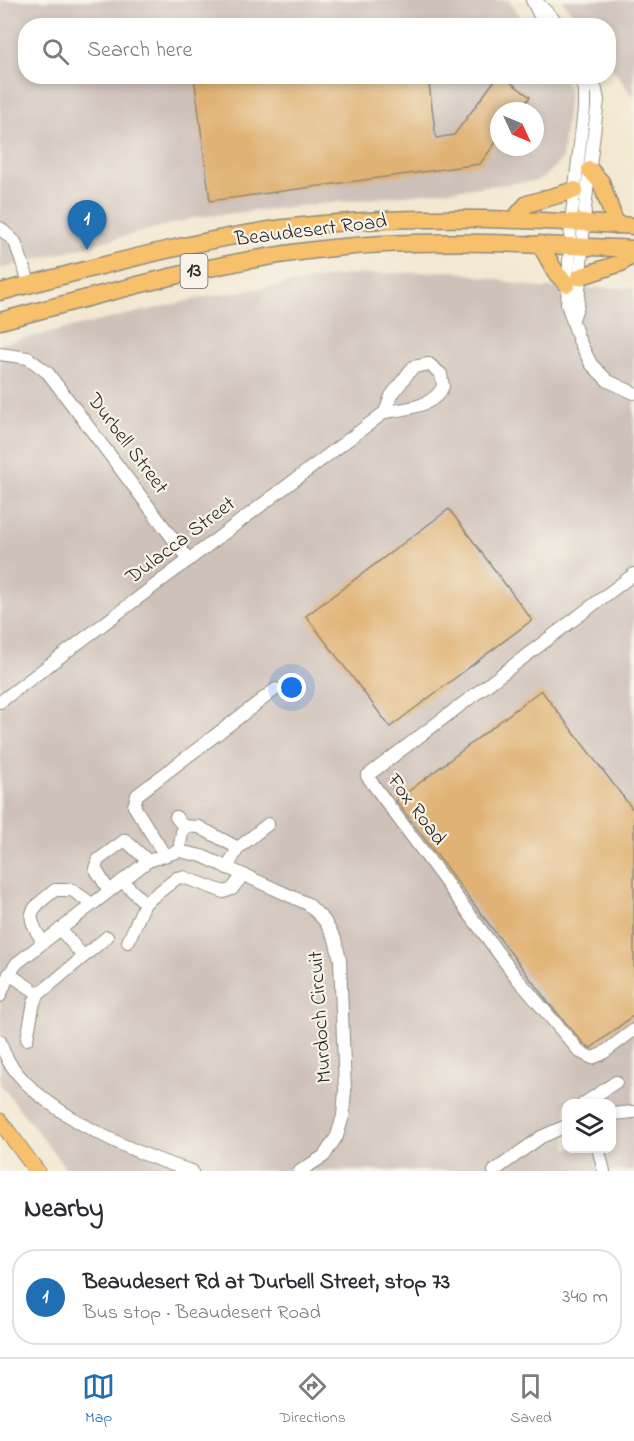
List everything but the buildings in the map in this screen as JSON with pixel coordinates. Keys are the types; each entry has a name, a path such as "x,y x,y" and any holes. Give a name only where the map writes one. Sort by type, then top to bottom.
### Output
{"highway":[{"path":"590,170 601,182 616,225"},
{"path":"515,218 527,204 575,190"},
{"name":"Beaudesert Road","path":"0,292 190,244 284,228 380,220 515,218 634,226"},
{"name":"Beaudesert Road","path":"0,321 150,282 272,256 392,243 481,241 634,249"},
{"path":"540,244 556,273 573,281 621,263 634,254"}],"main road":[{"path":"0,1121 37,1171"}],"street":[{"path":"534,0 542,18"},
{"path":"534,0 552,18"},
{"path":"578,222 575,190 585,99 582,84"},
{"path":"595,84 598,100 590,170 578,222 573,281 578,305 573,319 579,340 591,364 608,381 634,393"},
{"path":"0,228 15,242 30,285"},
{"name":"Durbell Street","path":"0,354 28,358 48,373 189,560"},
{"name":"Dulacca Street","path":"0,702 385,412 427,403 436,397 443,386 441,374 426,363 413,367 391,396 385,412"},
{"name":"Fox Road","path":"634,574 367,776 516,977 580,1052 592,1058 602,1054 634,1030"},
{"path":"164,854 134,806 137,795 276,689"},
{"path":"179,851 179,821 199,827 218,840 238,848"},
{"path":"227,868 238,848 268,824"},
{"path":"109,891 95,868 98,860 125,840 148,861"},
{"name":"Murdoch Circuit","path":"0,996 9,974 17,963 148,861 164,854 179,851 202,856 308,904 317,911 333,933 340,960 345,1090 343,1116 337,1137 324,1156 300,1171"},
{"path":"128,942 146,903 177,878 183,877 224,892 232,889 243,875"},
{"path":"123,881 146,903"},
{"path":"43,942 30,922 30,916 34,907 54,890 72,890 92,904"},
{"path":"60,929 83,956"},
{"path":"27,1039 34,1002 39,994 107,937"},
{"path":"9,974 39,994"},
{"path":"0,1041 10,1064 38,1092 96,1133 158,1166 192,1171"},
{"path":"590,1099 616,1082"},
{"path":"616,1114 634,1113"},
{"path":"494,1171 541,1137 562,1125"},
{"path":"599,1153 604,1171"}],"shaded area":[{"path":"0,0 508,0 522,18 18,18 18,84 566,84 569,92 562,159 543,178 536,181 198,217 0,269"},
{"path":"562,0 634,0 634,98 616,74 616,18 576,18"},
{"path":"453,271 540,288 634,288 634,1171 68,1171 0,1084 0,344 205,297 344,275"}],"place":[{"name":"Beaudesert Rd at Durbell Street, stop 73","path":"87,250"}]}
